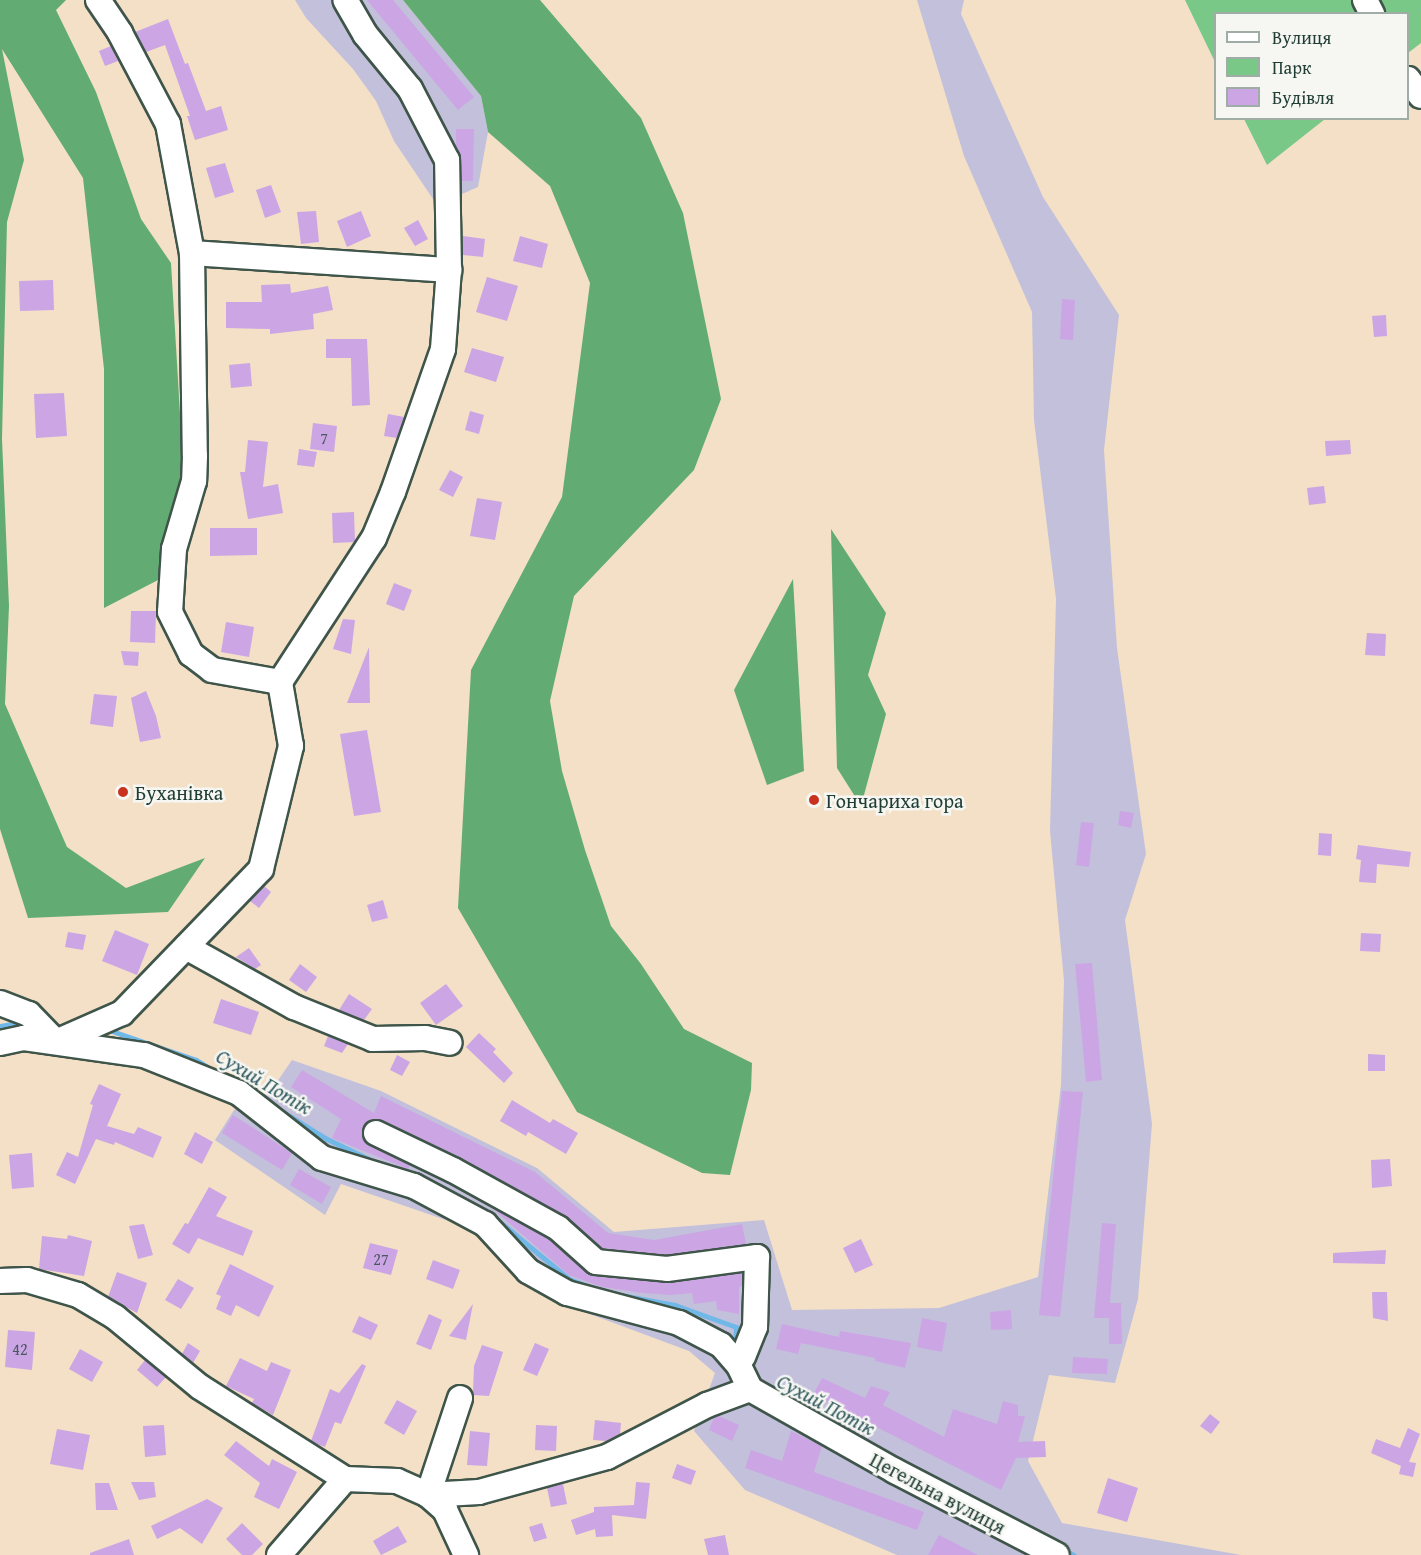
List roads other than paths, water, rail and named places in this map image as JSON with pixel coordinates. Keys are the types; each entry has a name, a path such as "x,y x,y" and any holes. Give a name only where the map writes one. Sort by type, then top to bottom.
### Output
{"street":[{"path":"98,0 120,33 168,124 192,253 195,465 194,481 174,549 170,612 191,654 212,670 280,682"},
{"path":"56,1042 122,1013 261,869 291,746 280,682 374,538 393,492 443,349 449,270 447,160 410,89 365,34 345,0"},
{"path":"1409,81 1421,96"},
{"path":"192,253 449,270"},
{"path":"186,946 294,1007 373,1039 425,1038 450,1043"},
{"path":"0,1003 29,1014 56,1042"},
{"path":"0,1043 24,1038 144,1055 239,1093 322,1158 414,1186 485,1224 528,1271 567,1293 680,1323 721,1345 739,1366 750,1389 708,1405 607,1457 479,1492 428,1495"},
{"path":"376,1132 453,1170 558,1228 596,1262 667,1269 757,1257 755,1327 743,1357"},
{"path":"0,1281 27,1280 78,1295 115,1317 200,1387 345,1479 397,1481 428,1495 445,1510 466,1555"},
{"name":"Цегельна вулиця","path":"750,1389 895,1472 1057,1555"},
{"path":"428,1495 460,1398"},
{"path":"279,1555 345,1479"}],"waterway":[{"name":"Сухий Потік","path":"0,1026 23,1022"},
{"name":"Сухий Потік","path":"106,1029 196,1060 216,1072"},
{"name":"Сухий Потік","path":"278,1109 327,1139 375,1162"},
{"name":"Сухий Потік","path":"489,1213 569,1279 592,1288"},
{"name":"Сухий Потік","path":"615,1294 675,1305 736,1327 735,1348"},
{"name":"Сухий Потік","path":"1062,1549 1074,1555"}],"place":[{"name":"Буханівка","path":"123,792"},
{"name":"Гончариха гора","path":"814,800"}]}
